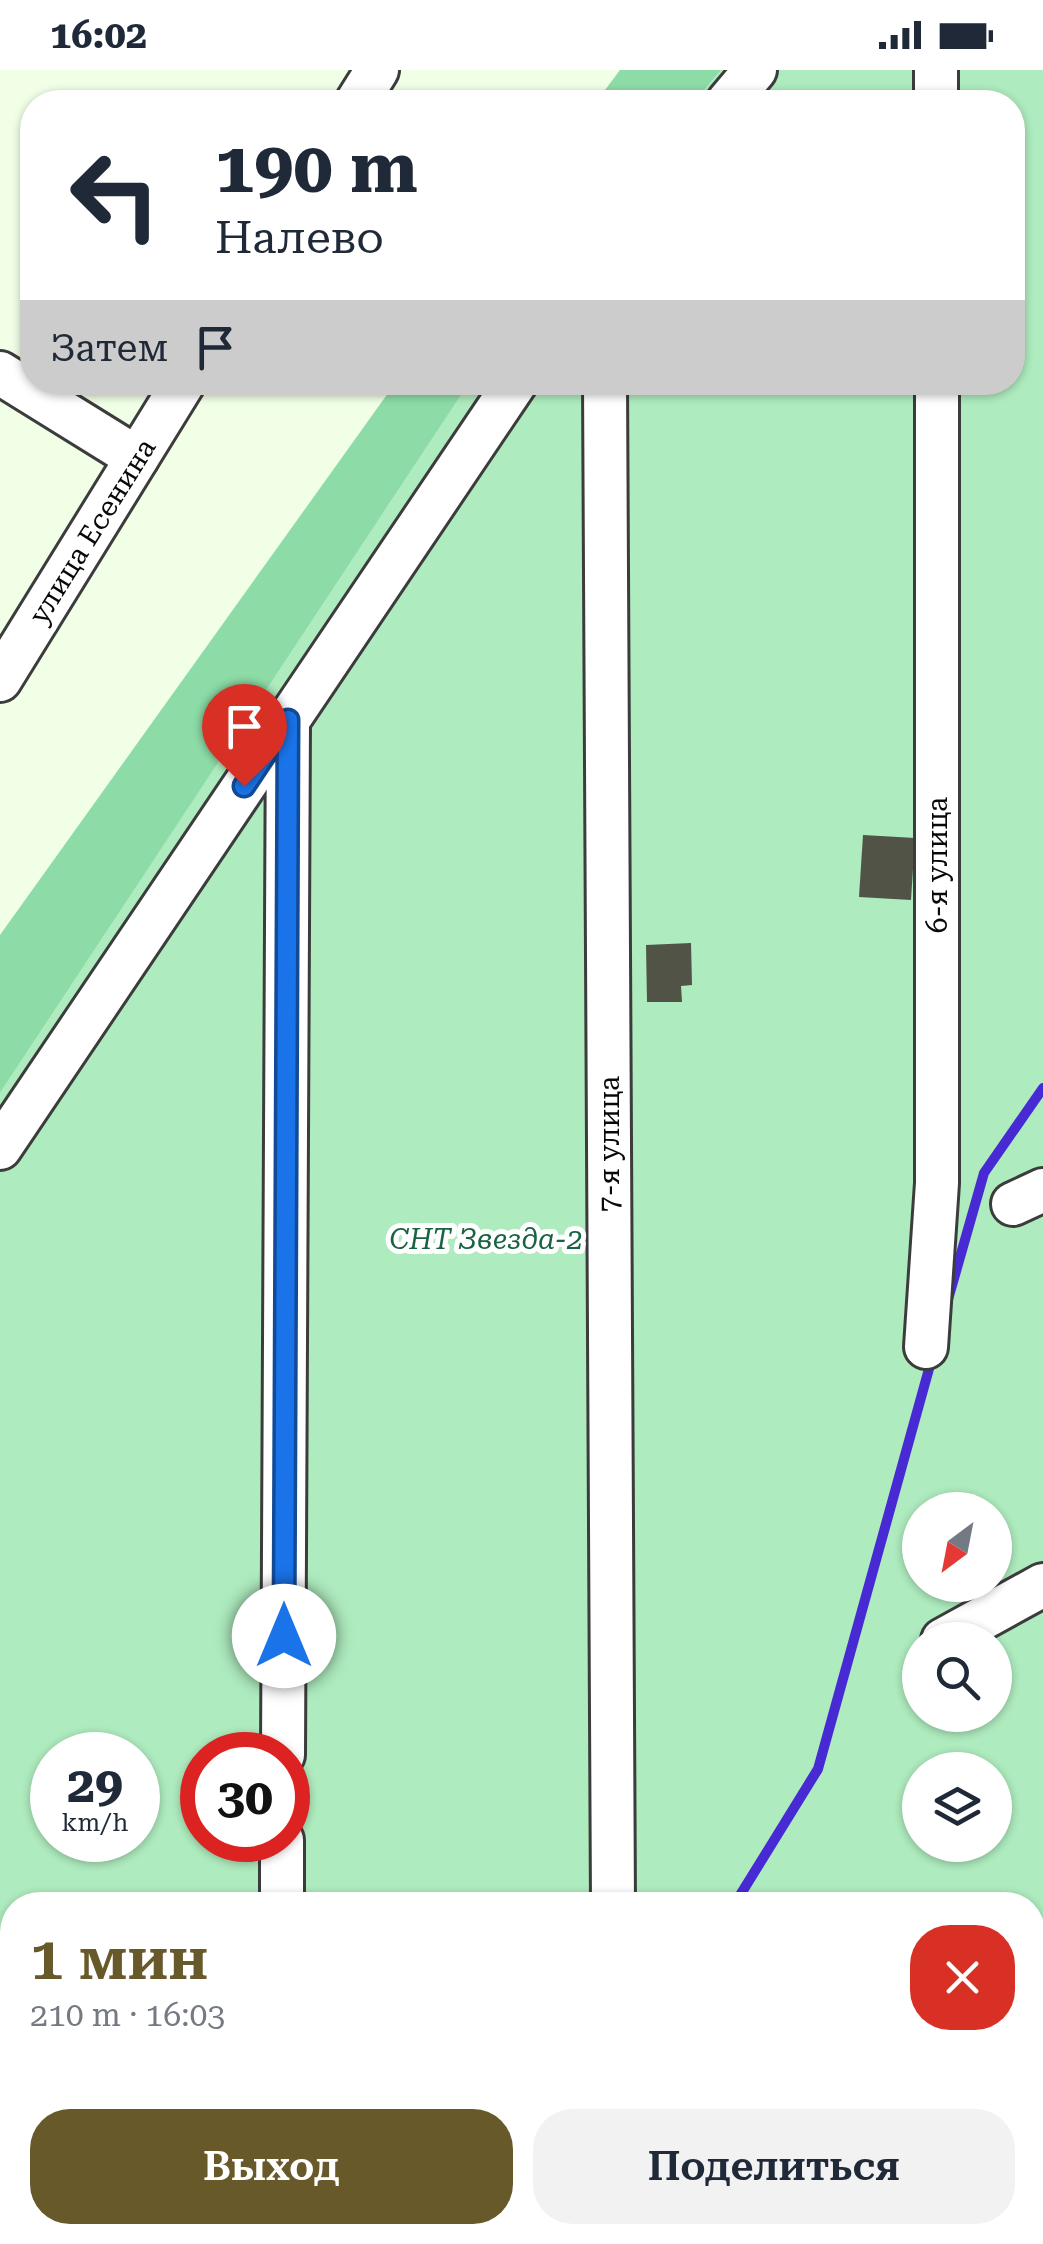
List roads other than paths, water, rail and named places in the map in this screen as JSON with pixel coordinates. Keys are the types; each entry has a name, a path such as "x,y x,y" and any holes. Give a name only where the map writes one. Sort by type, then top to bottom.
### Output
{"street":[{"path":"738,90 755,70"},
{"path":"35,395 137,458"},
{"name":"улица Есенина","path":"0,680 176,395"},
{"path":"0,1148 507,395"},
{"name":"7-я улица","path":"605,395 613,1892"},
{"name":"6-я улица","path":"926,1347 937,1183 937,395"},
{"path":"283,1732 288,720"},
{"path":"976,1622 1043,1585"},
{"path":"282,1862 282,1892"}],"waterway":[{"path":"947,1303 984,1173 1043,1088"},
{"path":"742,1892 818,1769 932,1358"}],"park label":[{"name":"СНТ Звезда-2","path":"486,1239"}]}
